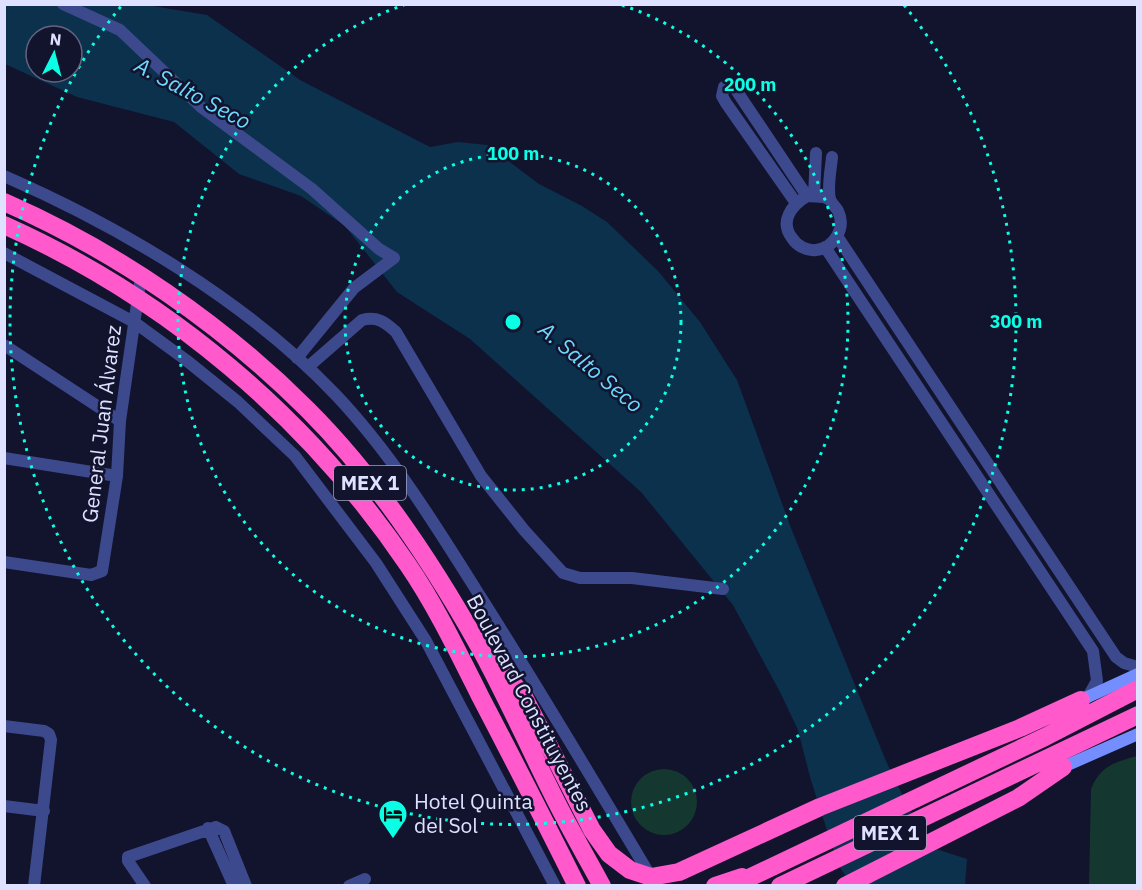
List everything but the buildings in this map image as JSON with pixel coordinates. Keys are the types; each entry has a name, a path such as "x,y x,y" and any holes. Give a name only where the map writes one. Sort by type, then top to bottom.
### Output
{"highway":[{"name":"Boulevard Constituyentes","path":"4,202 74,236 141,276 246,354 309,411 388,506 480,648 558,806 602,885"},
{"name":"Boulevard Constituyentes","path":"4,225 67,255 138,297 210,349 250,383 308,441 408,566 449,636 577,885"},
{"path":"480,648 504,670 523,695 592,830 609,854 630,870 651,877 679,872 830,802 1020,728 1084,699"},
{"name":"MEX 1","path":"732,885 1045,736 1137,689"},
{"path":"1045,736 1084,699"},
{"name":"MEX 1","path":"785,883 1137,715"},
{"path":"993,784 1063,767"},
{"path":"845,885 1018,798 1063,767"},
{"name":"MEX 1","path":"715,885 761,870"}],"main road":[{"path":"1084,699 1137,674"},
{"path":"1063,767 1137,734"}],"street":[{"path":"63,4 120,30 201,107 312,189 374,245 394,258 354,288 297,358"},
{"path":"796,203 726,103 722,96 724,87 732,86 736,90 810,196"},
{"path":"810,196 816,153"},
{"path":"830,200 810,196 796,203 788,215 787,224 793,240 808,249 825,247 837,236 840,219 830,200 832,157"},
{"path":"4,176 110,226 170,262 308,367 384,452 440,532 547,702 651,877"},
{"path":"837,236 1117,659 1137,667"},
{"path":"825,247 1093,651 1097,681 1084,699"},
{"path":"4,253 134,322 186,360 270,430 296,456 353,530 426,641 555,885"},
{"name":"General Juan Álvarez","path":"4,562 98,574 102,571 117,476 120,421 141,276"},
{"path":"868,315 883,305"},
{"path":"308,367 362,320 371,317 383,320 396,332 481,476 524,530 563,573 580,578 632,578 723,589"},
{"path":"4,345 120,421"},
{"path":"4,458 117,476"},
{"path":"975,475 989,468"},
{"path":"4,726 49,734 51,740 34,885"},
{"path":"4,806 44,811"},
{"path":"145,885 128,861 128,857 216,827 224,831 246,885"},
{"path":"208,828 234,885"},
{"path":"349,885 365,879"}],"green space":[{"path":"1137,756 1137,885 1089,885 1091,789 1099,775 1109,766"},
{"path":"664,769 677,772 687,779 694,789 697,802 694,815 687,825 677,832 664,835 651,832 641,825 634,815 631,802 634,789 641,779 651,772"}],"water":[{"name":"A. Salto Seco","path":"5,5 147,5 207,15 300,80 430,147 458,142 487,145 539,184 607,222 658,271 700,322 737,380 791,528 886,761 927,846 967,859 965,885 852,885 838,865 810,777 798,730 733,605 641,492 470,339 397,292 345,226 301,196 239,174 174,122 77,97 49,84 84,84 84,24 24,24 24,73 5,64"}],"place":[{"name":"Hotel Quinta del Sol","path":"393,840"}]}
